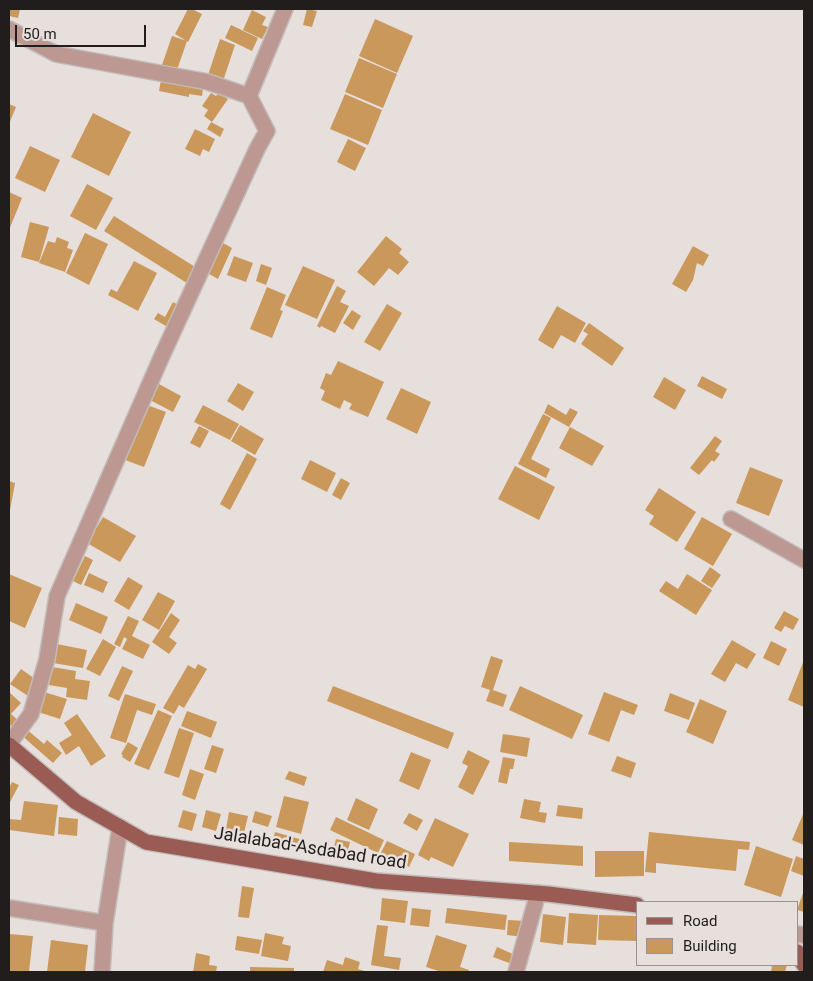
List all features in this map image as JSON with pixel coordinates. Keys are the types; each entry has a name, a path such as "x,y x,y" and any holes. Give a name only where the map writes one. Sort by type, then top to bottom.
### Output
{"main road":[{"name":"Jalalabad-Asdabad road","path":"9,745 76,802 146,842 376,881 538,893 636,905"}],"street":[{"path":"249,96 285,9"},
{"path":"9,29 56,54 208,82 249,96 267,131 161,358 57,596 47,659 31,714 9,745"},
{"path":"731,519 804,560"},
{"path":"102,972 104,923 120,827"},
{"path":"516,972 538,893"},
{"path":"9,908 104,923"}],"building":[{"path":"9,9 20,9 18,18 9,16"},
{"path":"188,9 202,14 188,42 175,34"},
{"path":"307,9 317,11 312,27 303,25"},
{"path":"252,10 266,17 262,25 268,27 262,39 243,30"},
{"path":"375,19 413,36 397,73 359,56"},
{"path":"231,25 258,38 252,51 225,38"},
{"path":"172,36 187,41 177,70 162,65"},
{"path":"220,39 235,45 222,84 207,78"},
{"path":"359,58 397,74 383,108 345,92"},
{"path":"161,80 203,88 202,96 189,94 189,97 159,91"},
{"path":"211,93 216,96 218,93 228,99 212,122 204,116 208,110 202,106"},
{"path":"345,94 382,110 368,145 330,129"},
{"path":"9,104 16,107 9,124"},
{"path":"93,113 131,132 109,176 71,157"},
{"path":"211,122 224,129 220,137 207,129"},
{"path":"195,129 215,139 209,152 203,149 200,156 185,149"},
{"path":"348,139 366,148 355,171 337,162"},
{"path":"30,146 60,160 45,192 15,178"},
{"path":"87,184 113,198 96,230 70,216"},
{"path":"9,192 22,198 9,230"},
{"path":"114,216 200,270 190,285 104,231"},
{"path":"30,222 49,227 39,262 21,257"},
{"path":"85,233 108,244 89,285 66,273"},
{"path":"386,236 402,249 399,253 409,262 398,275 389,268 374,286 357,272"},
{"path":"57,237 69,242 67,248 73,250 65,272 39,263 48,241 55,243"},
{"path":"223,243 232,248 218,279 209,274"},
{"path":"693,246 709,255 703,266 697,263 693,280 686,292 672,284"},
{"path":"234,256 253,263 246,282 227,275"},
{"path":"134,261 157,273 138,311 108,295 111,289 117,292"},
{"path":"261,264 272,268 266,285 256,281"},
{"path":"303,266 335,280 317,319 285,305"},
{"path":"337,286 346,291 340,302 349,306 335,333 317,326"},
{"path":"267,287 286,295 280,310 283,311 272,338 250,329"},
{"path":"173,302 184,308 171,329 154,319 158,313 165,317"},
{"path":"387,304 402,313 380,351 364,342"},
{"path":"557,306 586,323 575,343 561,335 553,349 538,340"},
{"path":"352,310 361,316 353,330 343,323"},
{"path":"589,323 624,348 612,366 581,344 588,334 583,331"},
{"path":"338,361 384,382 368,417 349,409 352,404 344,400 340,409 321,400 325,391 320,388 326,373 331,375"},
{"path":"702,376 727,389 722,399 697,386"},
{"path":"664,377 686,390 675,410 653,397"},
{"path":"157,383 181,396 173,412 148,399"},
{"path":"238,383 254,392 243,411 227,401"},
{"path":"401,388 431,402 417,434 386,419"},
{"path":"548,404 566,415 570,408 578,412 569,427 544,413"},
{"path":"147,405 166,412 144,467 125,460"},
{"path":"203,405 239,424 230,440 194,422"},
{"path":"543,414 551,418 531,459 550,469 546,478 518,464"},
{"path":"240,425 264,439 255,455 231,441"},
{"path":"199,426 209,431 200,448 190,443"},
{"path":"570,427 604,446 592,466 559,448"},
{"path":"715,436 722,441 715,451 720,454 699,475 690,468"},
{"path":"247,453 257,459 230,510 220,504"},
{"path":"310,460 336,473 327,492 301,479"},
{"path":"515,466 555,487 539,520 498,499"},
{"path":"750,467 783,480 769,516 736,503"},
{"path":"341,478 350,483 341,500 332,495"},
{"path":"9,481 15,483 10,510 9,510"},
{"path":"659,488 696,512 677,542 649,524 654,516 645,510"},
{"path":"103,517 136,536 120,562 87,543"},
{"path":"702,517 732,534 713,566 684,549"},
{"path":"85,556 93,560 81,585 73,581"},
{"path":"710,567 721,575 712,588 701,581"},
{"path":"89,573 108,582 103,593 84,585"},
{"path":"9,574 42,588 25,628 9,621"},
{"path":"687,574 712,590 696,615 659,591 666,581 678,589"},
{"path":"128,577 143,586 129,610 114,601"},
{"path":"158,592 175,601 159,630 142,620"},
{"path":"76,603 108,617 101,634 69,620"},
{"path":"784,611 799,619 793,630 785,626 781,632 774,628"},
{"path":"171,613 180,620 169,637 177,643 169,654 152,642"},
{"path":"128,616 139,621 132,636 150,645 143,659 122,649 127,639 124,637 120,647 114,644"},
{"path":"103,639 116,647 100,676 86,669"},
{"path":"732,640 756,654 747,669 736,663 725,682 711,674"},
{"path":"771,641 787,649 779,666 763,658"},
{"path":"57,644 87,650 83,668 53,663"},
{"path":"491,656 503,660 493,690 507,695 503,707 486,701 490,690 481,687"},
{"path":"804,660 804,707 788,700"},
{"path":"198,664 207,669 184,708 179,705 174,714 163,708 188,665 195,669"},
{"path":"122,666 133,671 119,701 108,696"},
{"path":"52,667 76,671 75,679 90,681 87,700 66,697 67,688 49,685"},
{"path":"21,669 38,681 28,696 10,684"},
{"path":"333,686 454,733 448,749 327,701"},
{"path":"520,686 583,715 572,739 509,710"},
{"path":"9,692 21,703 11,714 20,722 14,729 9,724"},
{"path":"44,692 67,699 60,719 38,712"},
{"path":"604,692 638,705 634,715 621,710 609,742 588,734"},
{"path":"670,693 695,703 689,720 664,711"},
{"path":"125,694 156,704 152,715 137,710 126,743 110,738"},
{"path":"700,699 727,711 713,744 686,732"},
{"path":"158,710 172,716 149,770 134,764"},
{"path":"187,711 217,722 211,738 181,726"},
{"path":"77,714 106,756 91,766 79,746 66,755 59,743 72,735 64,723"},
{"path":"25,728 44,744 47,740 62,753 53,763 20,734"},
{"path":"179,728 194,733 179,778 164,773"},
{"path":"503,734 530,738 527,757 500,752"},
{"path":"128,742 138,748 130,762 122,757 123,755 121,754"},
{"path":"212,745 224,749 216,773 204,769"},
{"path":"468,750 490,761 473,795 458,787 468,766 462,763"},
{"path":"411,752 431,760 419,790 399,781"},
{"path":"617,756 636,763 631,778 611,771"},
{"path":"503,757 515,759 513,769 510,769 507,784 498,782"},
{"path":"190,769 204,774 195,800 182,795"},
{"path":"289,771 307,777 304,786 285,779"},
{"path":"12,782 19,785 9,804 9,788"},
{"path":"284,796 309,802 301,834 276,827"},
{"path":"356,798 378,809 369,830 347,820"},
{"path":"524,799 541,802 539,812 547,813 545,823 520,818"},
{"path":"24,801 58,805 54,836 9,830 9,819 21,820"},
{"path":"558,805 583,808 582,819 556,816"},
{"path":"183,810 197,814 192,831 178,827"},
{"path":"206,810 221,814 216,831 202,827"},
{"path":"255,811 272,816 268,827 252,822"},
{"path":"229,812 248,816 244,833 226,829"},
{"path":"804,812 804,845 792,840"},
{"path":"409,813 423,820 417,831 403,823"},
{"path":"59,817 78,819 77,836 58,834"},
{"path":"336,817 384,840 378,853 330,830"},
{"path":"435,818 469,834 453,867 431,857 429,861 418,855"},
{"path":"275,832 303,840 301,847 273,839"},
{"path":"649,832 750,842 749,850 738,849 736,871 656,863 656,873 645,872"},
{"path":"336,839 350,842 346,858 332,854"},
{"path":"387,841 415,854 409,867 399,862 397,867 378,858"},
{"path":"509,842 583,846 583,866 509,861"},
{"path":"756,846 793,859 781,897 744,885"},
{"path":"595,851 644,851 644,876 595,877"},
{"path":"796,856 804,859 804,876 791,871"},
{"path":"242,886 254,888 249,918 238,917"},
{"path":"804,890 804,912 798,910"},
{"path":"382,898 408,901 405,923 380,920"},
{"path":"412,908 431,910 429,927 410,925"},
{"path":"447,908 507,915 505,930 445,923"},
{"path":"569,913 598,915 596,945 567,943"},
{"path":"543,914 566,917 563,945 540,942"},
{"path":"599,915 636,916 636,941 598,940"},
{"path":"508,920 526,921 524,937 507,935"},
{"path":"377,925 388,926 384,956 401,958 399,970 371,965"},
{"path":"265,933 284,937 282,944 291,946 288,961 261,956"},
{"path":"9,934 33,936 29,972 9,971"},
{"path":"436,935 467,945 460,967 469,970 468,972 442,972 426,967"},
{"path":"237,936 262,940 259,954 235,950"},
{"path":"51,940 88,945 85,972 47,972"},
{"path":"497,947 515,955 512,964 493,957"},
{"path":"196,953 210,956 209,965 217,966 216,972 193,972"},
{"path":"345,957 360,962 358,969 368,972 323,972 327,960 343,965"},
{"path":"772,966 787,966 785,972 771,972"},
{"path":"250,967 294,968 294,972 250,972"}]}
